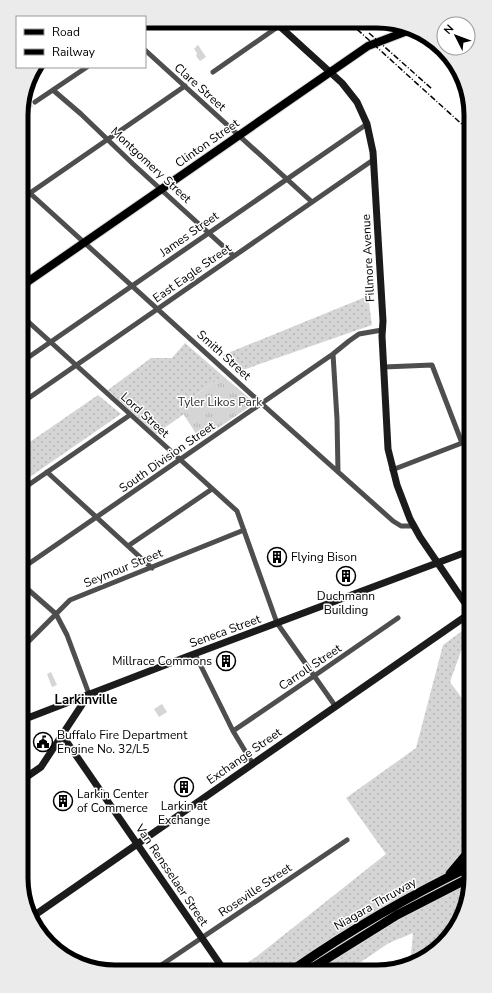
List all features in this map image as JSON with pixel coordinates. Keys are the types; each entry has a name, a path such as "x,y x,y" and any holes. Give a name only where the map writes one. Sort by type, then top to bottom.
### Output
{"highway":[{"path":"446,878 464,857"},
{"name":"Niagara Thruway","path":"300,965 391,907 464,869"},
{"name":"Niagara Thruway","path":"317,965 397,915 464,880"}],"main road":[{"name":"Clinton Street","path":"28,282 368,46 403,33"}],"street":[{"path":"213,72 272,28"},
{"name":"Fillmore Avenue","path":"282,28 331,72 350,92 367,124 371,140 373,160 388,449 392,470 400,495 414,526"},
{"name":"Clare Street","path":"146,51 312,202"},
{"path":"35,102 86,68"},
{"path":"30,193 185,86"},
{"name":"Montgomery Street","path":"53,90 81,114 234,256"},
{"name":"James Street","path":"28,357 367,124"},
{"name":"East Eagle Street","path":"28,399 373,160"},
{"name":"Smith Street","path":"30,193 262,404 398,525 414,526"},
{"name":"Lord Street","path":"28,322 237,512 277,623 336,707"},
{"name":"South Division Street","path":"28,564 262,404 333,354 349,340 359,334 382,330"},
{"path":"333,354 337,419 338,472"},
{"path":"384,367 432,365 462,443 392,470"},
{"path":"28,485 130,415"},
{"path":"47,472 152,568"},
{"path":"128,546 212,489"},
{"path":"414,526 464,602"},
{"name":"Seymour Street","path":"28,642 70,600 244,530"},
{"name":"Seneca Street","path":"28,719 89,694 464,553"},
{"path":"28,590 56,614 67,635 89,694 41,767 28,776"},
{"name":"Exchange Street","path":"36,914 464,617"},
{"name":"Carroll Street","path":"233,731 398,618"},
{"path":"195,654 233,731 253,764"},
{"name":"Van Rensselaer Street","path":"62,735 221,965"},
{"name":"Roseville Street","path":"162,965 347,840"}],"green space":[{"path":"198,45 206,57 200,61 196,56 197,53 194,49"},
{"path":"368,296 372,325 240,371 223,355"},
{"path":"185,343 223,376 179,407 184,414 156,434 108,390 151,358 172,358"},
{"name":"Tyler Likos Park","path":"223,376 255,403 200,440 179,407"},
{"path":"98,395 121,414 28,478 28,443"},
{"path":"464,630 464,648 461,651 450,682 464,701 464,884 459,906 446,931 430,947 411,958 413,933 389,943 356,965 244,965 386,854 346,798 416,748 443,645"},
{"path":"51,672 57,685 52,687 47,674"},
{"path":"162,704 167,712 159,717 154,709"}],"tunnel":[{"path":"28,107 35,102"}],"railway":[{"path":"356,28 464,126"},
{"path":"369,33 432,89"}],"place":[{"name":"Flying Bison","path":"277,557"},
{"name":"Duchmann Building","path":"346,576"},
{"name":"Millrace Commons","path":"226,661"},
{"name":"Buffalo Fire Department Engine No. 32/L5","path":"43,742"},
{"name":"Larkin at Exchange","path":"184,787"},
{"name":"Larkin Center of Commerce","path":"63,801"}],"district":[{"name":"Larkinville","path":"86,699"}]}
